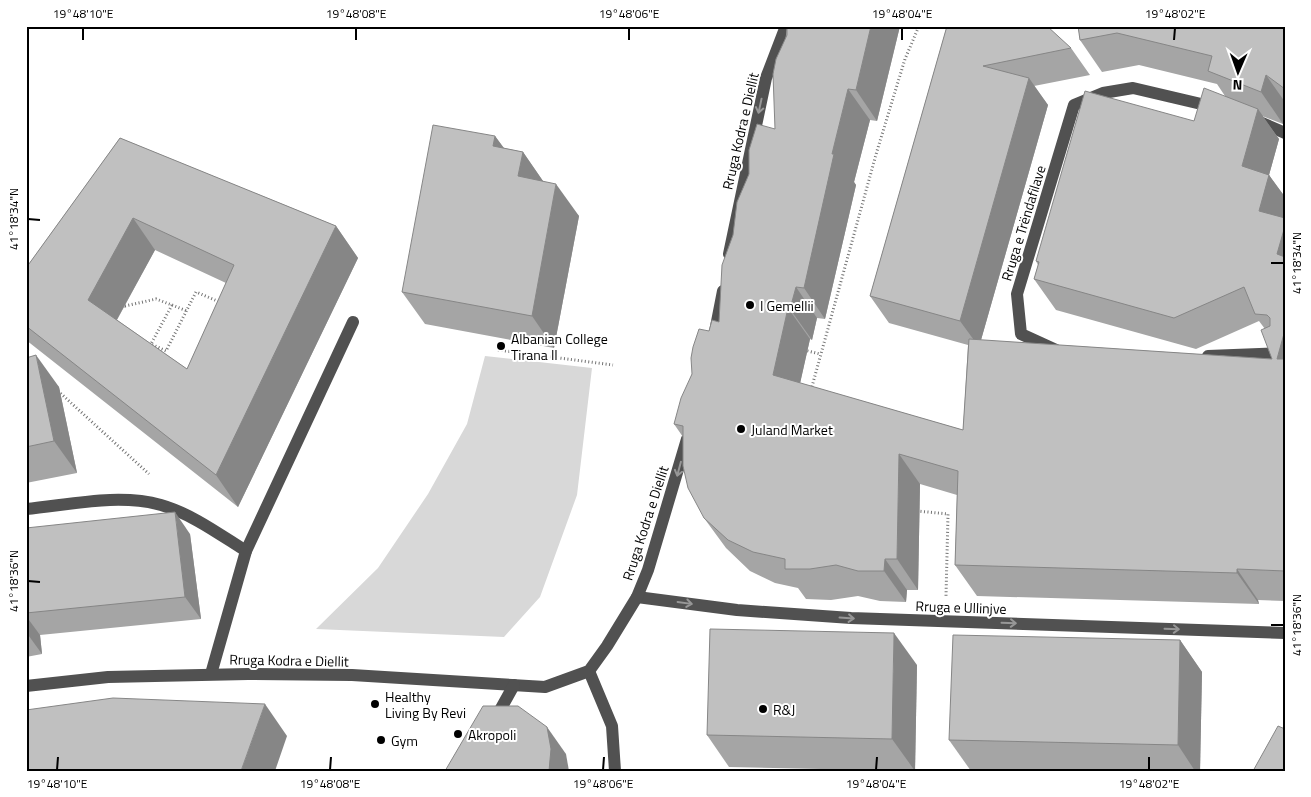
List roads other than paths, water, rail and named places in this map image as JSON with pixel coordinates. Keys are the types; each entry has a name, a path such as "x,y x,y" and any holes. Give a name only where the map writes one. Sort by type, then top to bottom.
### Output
{"street":[{"name":"Rruga Kodra e Diellit","path":"711,350 741,192 766,78 786,26"},
{"name":"Rruga e Trëndafilave","path":"1073,351 1054,350 1020,334 1017,294 1074,105 1103,92 1133,88 1234,113 1285,133"},
{"path":"212,674 246,551 354,322"},
{"path":"1196,357 1285,353"},
{"name":"Rruga Kodra e Diellit","path":"26,686 108,677 212,674 342,675 545,687 589,671 637,597 648,570 690,429"},
{"path":"26,509 119,500 160,505 201,522 246,551"},
{"name":"Rruga e Ullinjve","path":"637,597 737,610 945,621 1285,633"},
{"path":"589,671 612,726 614,771"},
{"path":"490,728 514,685"}],"place":[{"name":"I Gemellii","path":"750,305"},
{"name":"Albanian College Tirana II","path":"501,346"},
{"name":"Juland Market","path":"741,429"},
{"name":"Healthy Living By Revi","path":"375,704"},
{"name":"R&J","path":"763,709"},
{"name":"Akropoli","path":"458,734"},
{"name":"Gym","path":"381,740"}]}
